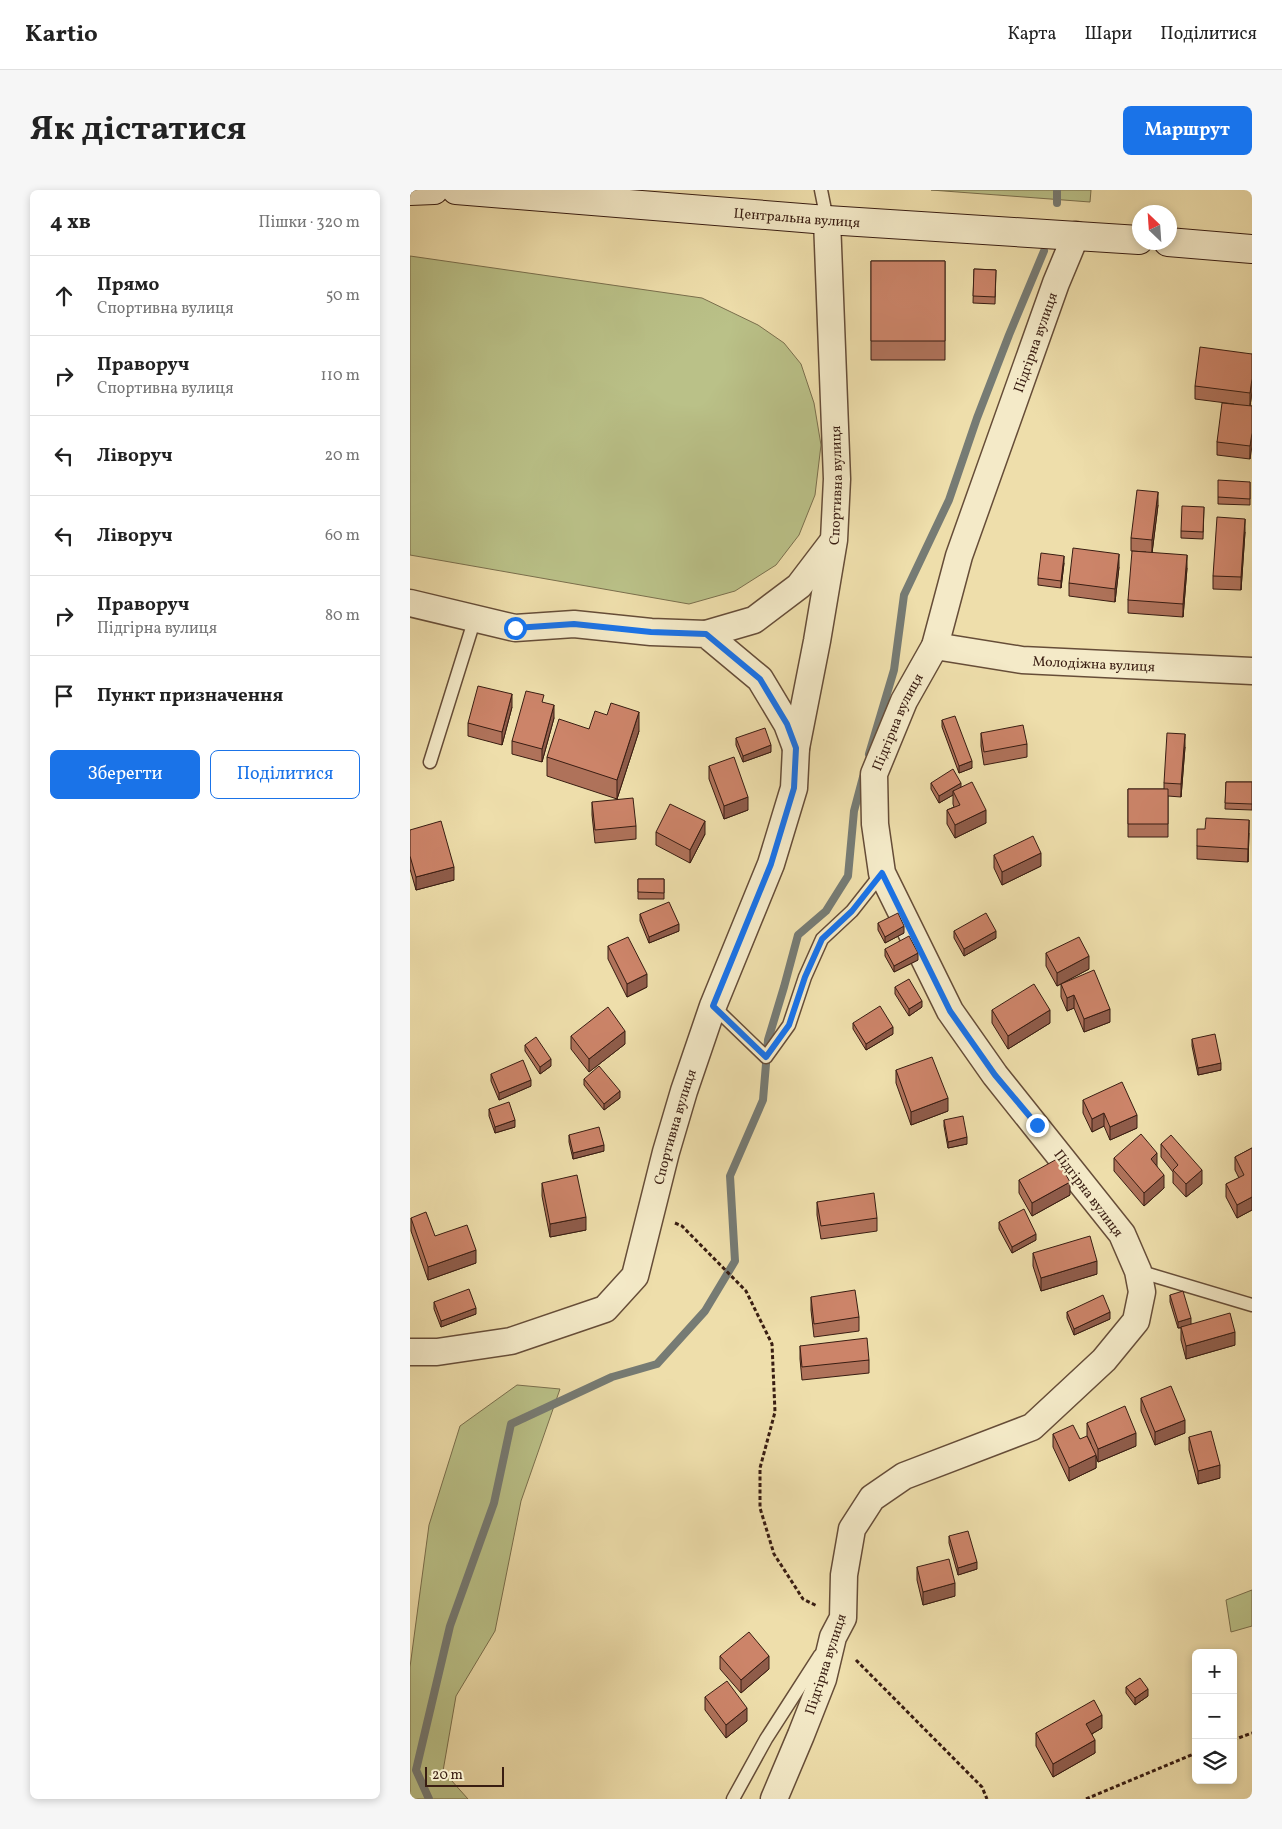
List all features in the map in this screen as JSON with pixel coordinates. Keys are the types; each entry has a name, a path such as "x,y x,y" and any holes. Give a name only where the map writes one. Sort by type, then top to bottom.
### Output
{"main road":[{"path":"410,191 434,190"},
{"name":"Центральна вулиця","path":"456,190 828,220 1132,239"},
{"path":"1177,243 1252,250"}],"street":[{"name":"Спортивна вулиця","path":"410,1352 437,1352 511,1341 605,1309 635,1276 666,1152 684,1091 713,1006 771,864 794,788 796,748 834,540 837,479 828,220"},
{"name":"Підгірна вулиця","path":"774,1799 823,1679 838,1627 852,1529 872,1498 904,1476 1032,1427 1104,1360 1136,1321 1142,1292 1138,1271 1122,1234 995,1075 950,1011 882,873 875,824 874,774 904,700 936,646 959,556 1056,283 1076,235"},
{"path":"410,603 515,628 574,624 651,632 706,634 754,620 799,586 834,540"},
{"name":"Спортивна вулиця","path":"706,634 760,679 787,724 796,748"},
{"name":"Молодіжна вулиця","path":"936,646 1022,660 1252,671"}],"lane":[{"path":"821,190 828,220"},
{"path":"430,762 476,618"},
{"path":"713,1006 766,1057 789,1025 805,977 822,939 852,911 882,873"},
{"path":"1138,1271 1252,1305"},
{"path":"733,1799 766,1739 838,1627"}],"path":[{"path":"682,1226 746,1291 772,1344 774,1412 760,1468 760,1508 774,1554 802,1598 838,1627 982,1787 986,1799"},
{"path":"1236,1739 1252,1733"},
{"path":"1086,1799 1192,1756"}],"green space":[{"path":"931,190 1091,190 1090,202"},
{"path":"410,256 702,298 758,325 784,343 801,364 814,403 821,445 815,495 799,535 776,565 735,591 689,604 410,555"},
{"path":"517,1385 560,1389 521,1501 495,1631 456,1696 443,1771 468,1799 410,1799 410,1667 429,1525 460,1426"},
{"path":"1252,1590 1252,1626 1231,1632 1226,1600"}],"building":[{"path":"871,261 945,261 945,341 871,341"},
{"path":"974,269 996,270 995,297 973,296"},
{"path":"1200,347 1252,354 1250,393 1195,386"},
{"path":"1222,403 1252,406 1250,446 1217,442"},
{"path":"1218,480 1250,482 1250,499 1218,497"},
{"path":"1137,490 1158,492 1152,540 1131,538"},
{"path":"1182,506 1204,507 1203,532 1181,531"},
{"path":"1217,517 1245,519 1241,577 1213,576"},
{"path":"1073,548 1119,554 1115,589 1069,583"},
{"path":"1132,551 1187,555 1183,604 1128,600"},
{"path":"1041,553 1064,556 1061,581 1038,578"},
{"path":"478,686 512,694 502,732 468,723"},
{"path":"526,691 544,695 542,702 554,705 542,749 512,741"},
{"path":"611,703 639,712 617,780 547,757 559,719 589,729 595,711 607,715"},
{"path":"955,716 972,761 959,766 942,720"},
{"path":"1023,725 1027,744 984,752 981,733"},
{"path":"765,728 771,745 743,756 736,738"},
{"path":"1167,733 1185,734 1181,784 1164,783"},
{"path":"734,757 748,797 724,806 709,766"},
{"path":"953,769 961,783 939,796 931,783"},
{"path":"972,782 986,810 955,825 947,810 960,805 953,791"},
{"path":"1226,782 1252,782 1252,804 1225,803"},
{"path":"1128,789 1168,789 1168,824 1128,824"},
{"path":"633,798 636,826 595,830 592,802"},
{"path":"670,804 705,821 690,850 656,832"},
{"path":"1206,818 1249,820 1248,849 1197,846 1197,829 1205,829"},
{"path":"441,821 454,867 416,877 410,856 410,830"},
{"path":"1033,836 1041,853 1002,872 994,855"},
{"path":"638,879 664,879 664,893 638,892"},
{"path":"669,902 679,924 649,937 640,914"},
{"path":"898,913 904,926 885,937 878,923"},
{"path":"986,913 996,931 964,949 954,931"},
{"path":"909,936 918,953 894,966 885,949"},
{"path":"628,937 647,974 627,984 608,946"},
{"path":"1079,937 1089,956 1057,973 1046,953"},
{"path":"1094,970 1110,1009 1084,1019 1074,995 1067,998 1061,984"},
{"path":"909,979 922,1001 909,1009 895,987"},
{"path":"1034,984 1050,1010 1008,1036 992,1010"},
{"path":"880,1006 893,1027 866,1044 853,1023"},
{"path":"608,1007 625,1031 589,1059 571,1036"},
{"path":"1215,1034 1221,1063 1198,1068 1192,1039"},
{"path":"536,1037 551,1059 540,1067 525,1045"},
{"path":"932,1057 948,1098 911,1112 896,1070"},
{"path":"523,1060 531,1080 499,1093 491,1074"},
{"path":"599,1066 620,1091 604,1104 584,1079"},
{"path":"1122,1082 1137,1115 1110,1127 1104,1113 1092,1119 1083,1100"},
{"path":"509,1102 515,1120 495,1127 489,1109"},
{"path":"963,1116 967,1137 948,1142 944,1120"},
{"path":"599,1127 604,1145 573,1153 569,1135"},
{"path":"1141,1134 1157,1153 1151,1159 1164,1175 1144,1193 1114,1158"},
{"path":"1171,1135 1202,1170 1186,1184 1173,1170 1178,1165 1161,1144"},
{"path":"1252,1148 1252,1197 1237,1205 1226,1184 1244,1175 1235,1157"},
{"path":"1057,1159 1070,1182 1032,1203 1019,1180"},
{"path":"577,1175 586,1217 550,1224 542,1183"},
{"path":"874,1193 877,1218 821,1226 817,1202"},
{"path":"1024,1209 1036,1234 1012,1247 999,1222"},
{"path":"426,1212 435,1236 467,1225 476,1250 428,1267 411,1218"},
{"path":"1090,1236 1097,1261 1041,1278 1033,1253"},
{"path":"469,1289 476,1308 441,1321 434,1302"},
{"path":"855,1290 859,1317 814,1324 811,1297"},
{"path":"1183,1291 1191,1318 1178,1322 1170,1295"},
{"path":"1103,1295 1110,1312 1074,1329 1067,1312"},
{"path":"1230,1313 1235,1332 1186,1346 1181,1327"},
{"path":"867,1338 869,1360 802,1367 800,1346"},
{"path":"1171,1386 1185,1420 1155,1432 1141,1398"},
{"path":"1125,1406 1136,1433 1098,1449 1087,1423"},
{"path":"1073,1425 1080,1439 1087,1436 1096,1455 1069,1468 1053,1434"},
{"path":"1211,1431 1220,1465 1198,1471 1189,1437"},
{"path":"968,1531 977,1562 958,1568 949,1536"},
{"path":"949,1559 955,1583 923,1592 917,1567"},
{"path":"749,1632 769,1656 741,1680 720,1656"},
{"path":"1140,1678 1148,1689 1135,1698 1126,1687"},
{"path":"727,1681 747,1708 726,1725 705,1697"},
{"path":"1094,1700 1102,1715 1086,1724 1095,1740 1053,1764 1036,1733"}],"waterway":[{"path":"1057,190 1057,203"},
{"path":"869,754 894,670 904,595 949,500 977,418 1044,251"},
{"path":"429,1799 416,1770 450,1626 494,1503 511,1424 612,1377 657,1364 705,1311 735,1261 730,1176 763,1100 768,1040 798,935 826,911 848,876 854,811 863,777"}],"route":[{"path":"515,628 574,624 651,632 706,634 760,679 787,724 796,748 794,788 771,864 713,1006 766,1057 789,1025 805,977 822,939 852,911 882,873 950,1011 995,1075 1037,1125"}]}
